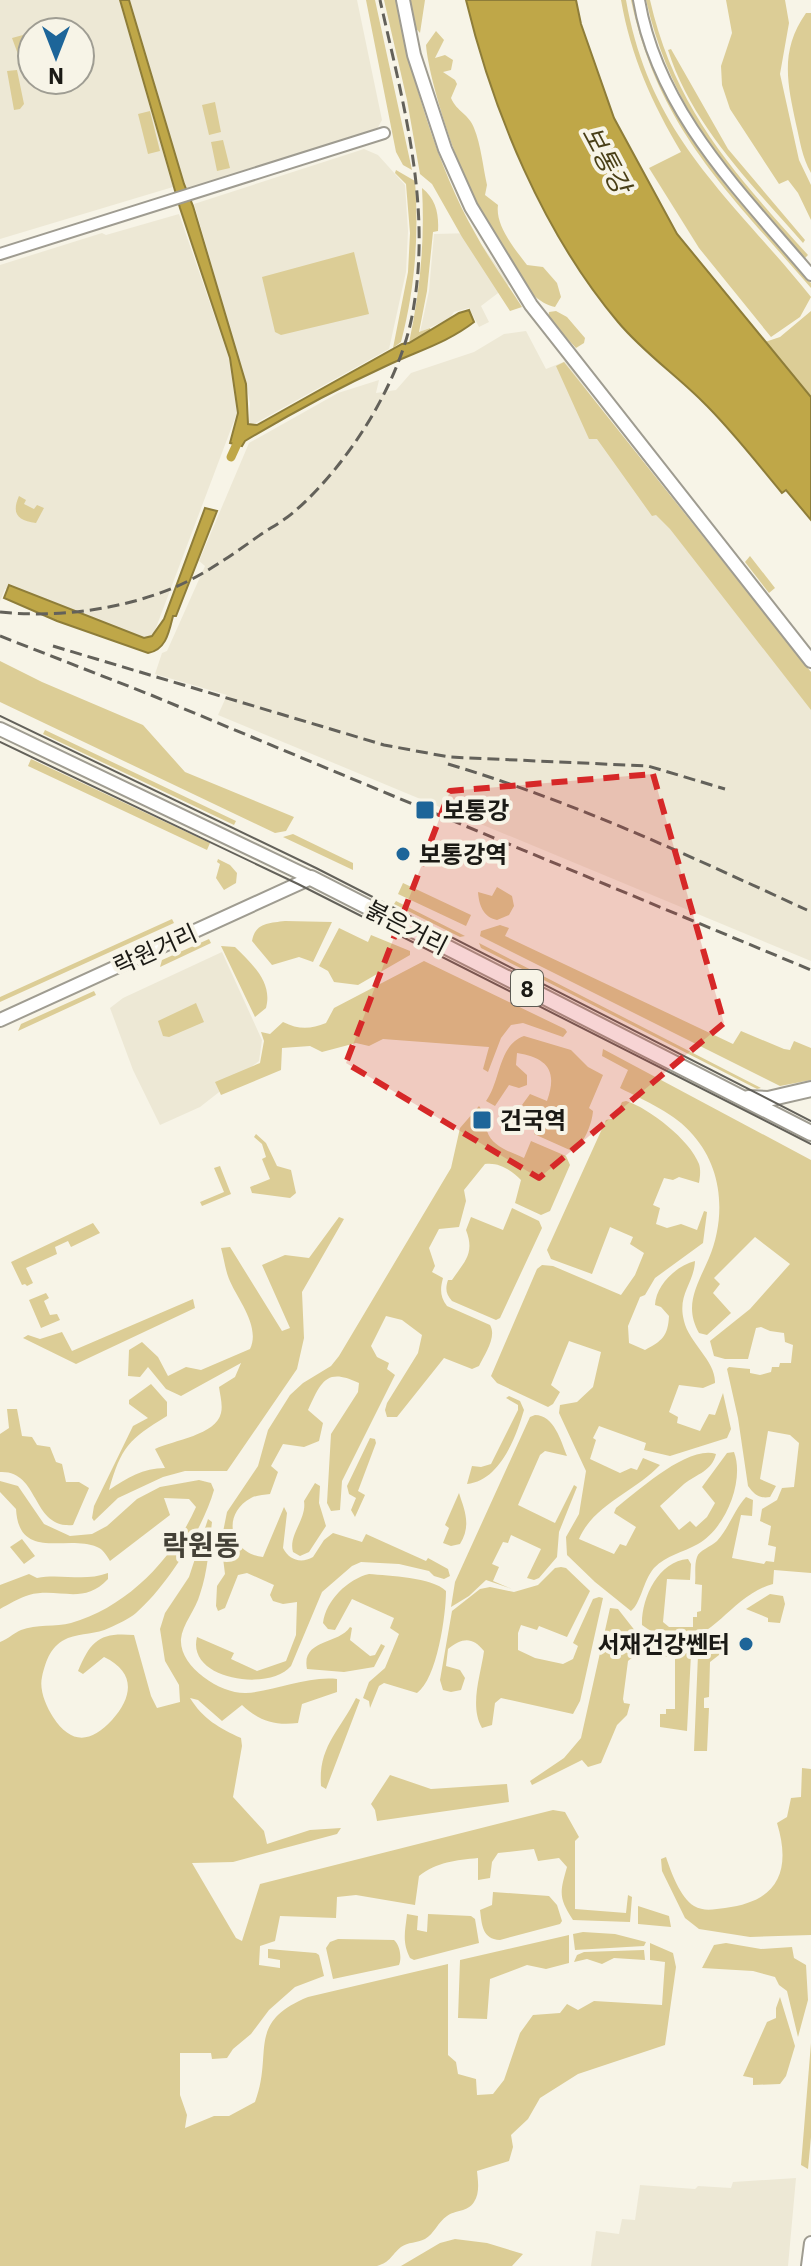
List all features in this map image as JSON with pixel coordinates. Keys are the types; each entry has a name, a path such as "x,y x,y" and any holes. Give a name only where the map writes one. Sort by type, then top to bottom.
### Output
{"highway":[{"name":"붉은거리","path":"311,878 811,1133"},
{"path":"743,1098 768,1099 811,1089"}],"main road":[{"path":"403,0 414,55 445,149 471,207 531,305 811,661"},
{"name":"붉은거리","path":"0,729 311,878"},
{"name":"락원거리","path":"0,1020 311,878"},
{"path":"808,2266 811,2243"}],"street":[{"path":"639,0 658,64 690,128 811,275"},
{"path":"0,254 384,133"}],"highlighted area":[{"path":"653,774 724,1023 539,1178 346,1063 450,791"}],"shaded area":[{"path":"0,0 119,0 173,187 0,239"},
{"path":"130,0 357,0 382,120 377,129 186,189"},
{"path":"366,0 375,0 412,170 403,165 396,152"},
{"path":"384,0 397,0 409,59 449,180 480,243 522,307 510,311 432,184 420,174"},
{"path":"410,0 425,0 420,33 413,25"},
{"path":"621,0 626,0 638,48 654,90 674,128 723,195 811,297 800,317 771,337 699,248 649,168 681,152 644,79"},
{"path":"631,0 635,0 660,79 685,129 717,175 811,283 811,288 725,189 678,122 659,86 643,45"},
{"path":"646,0 650,0 675,75 692,108 733,168 808,255 805,258 752,198 707,140 671,76"},
{"path":"726,0 785,0 789,23 780,74 799,160 811,185 811,220 798,193 788,180 779,184 730,109 722,85 721,66 732,33"},
{"path":"806,13 811,13 811,173 803,155 788,80 792,40"},
{"path":"436,31 444,40 435,58 445,55 453,60 451,70 443,72 455,80 457,84 451,98 472,123 487,185 485,195 498,205 503,229 527,265 543,267 557,283 561,297 555,307 533,295 511,269 490,234 471,192 430,71 426,45"},
{"path":"671,49 728,149 805,240 803,243 744,176 708,129 679,78 668,50"},
{"path":"16,70 16,96 22,96 24,104 20,109 14,110 7,71"},
{"path":"215,102 221,132 209,135 202,105"},
{"path":"150,111 160,151 148,154 138,114"},
{"path":"223,140 230,168 217,171 211,142"},
{"path":"364,149 378,155 405,185 408,231 406,272 389,349 252,425 249,422 250,403 246,384 194,204"},
{"path":"396,170 415,181 416,222 410,302 401,342 393,348 408,272 410,233 406,184 395,173"},
{"path":"422,188 436,207 438,219 438,231 433,232 419,332 430,328 431,331 409,343 421,266"},
{"path":"179,214 229,358 237,413 151,641 5,589 0,601 0,265 102,233 106,235"},
{"path":"473,233 510,284 481,306 489,322 479,327 469,308 454,312 449,319 420,332 429,291 434,234"},
{"path":"354,252 369,314 281,335 275,332 262,277"},
{"path":"556,311 567,317 585,338 584,343 576,348 548,318 549,312"},
{"path":"811,311 811,397 765,342 780,337"},
{"path":"526,331 546,369 566,361 811,701 811,961 218,715 227,695 155,674 162,653 167,651 205,566 199,561 249,443 338,393 379,380 376,393 396,390 411,373 474,352 504,334"},
{"path":"564,362 811,672 811,710 670,529 656,515 652,516 597,439 589,439 556,366"},
{"path":"19,496 26,500 24,504 34,509 37,505 44,508 36,523 18,516"},
{"path":"750,556 775,588 769,593 745,562"},
{"path":"0,661 143,725 185,772 294,817 286,831 275,833 0,702"},
{"path":"45,730 236,821 234,825 43,734"},
{"path":"31,759 210,843 207,850 28,766"},
{"path":"293,834 353,863 353,870 283,837"},
{"path":"218,859 237,873 236,883 224,890 216,878 220,864"},
{"path":"403,883 471,915 466,926 398,894"},
{"path":"497,887 512,896 514,906 509,915 497,920 483,910 478,892 492,896"},
{"path":"396,901 465,936 460,937 394,904"},
{"path":"172,919 174,923 0,1002 0,997"},
{"path":"285,921 332,922 313,962 299,957 272,965 252,941 260,927"},
{"path":"500,925 509,928 505,936 733,1044 741,1031 784,1049 790,1050 794,1041 811,1048 811,1080 780,1086 480,936 481,931"},
{"path":"339,928 368,942 371,935 410,951 410,955 358,985 334,982 328,971 319,966"},
{"path":"209,939 211,943 160,967 162,960"},
{"path":"479,943 761,1088 757,1089 481,948"},
{"path":"221,946 235,947 264,982 266,1008 255,1017"},
{"path":"222,952 262,1040 259,1061 200,1107 160,1125 133,1070 110,1008 123,998"},
{"path":"424,961 567,1032 563,1037 523,1023 511,1025 501,1038 488,1072 483,1069 489,1047 383,1039 369,1046 356,1043 322,1052 310,1046 282,1048 281,1070 221,1095 215,1082 260,1063 264,1041 261,1032 270,1034 283,1022 305,1028 326,1023 334,1008"},
{"path":"94,991 96,995 18,1031 21,1024"},
{"path":"196,1003 204,1022 169,1037 163,1036 158,1021"},
{"path":"524,1036 571,1050 588,1067 603,1075 589,1108 593,1111 589,1128 584,1139 572,1151 534,1134 539,1117 522,1105 530,1094 547,1101 551,1081 543,1062 517,1053 516,1065 527,1075 527,1085 519,1088 509,1085 495,1106 486,1101 509,1047"},
{"path":"603,1049 811,1160 811,1573 774,1570 773,1584 739,1603 712,1627 682,1640 664,1637 642,1625 648,1593 668,1566 688,1559 691,1564 690,1580 667,1579 663,1622 669,1627 693,1627 693,1617 701,1611 702,1585 695,1584 697,1557 721,1536 746,1497 753,1500 752,1516 741,1515 732,1558 764,1564 766,1561 774,1562 776,1547 768,1545 771,1526 760,1521 762,1509 777,1500 782,1488 794,1487 799,1443 790,1435 768,1431 760,1479 776,1486 770,1497 755,1494 748,1486 727,1369 750,1369 750,1373 760,1375 771,1372 772,1367 779,1367 780,1363 791,1363 793,1345 785,1342 784,1333 756,1328 748,1359 725,1359 714,1356 710,1341 750,1309 790,1264 755,1237 714,1278 720,1284 713,1293 731,1313 707,1335 699,1333 694,1323 692,1304 718,1226 719,1194 711,1163 703,1148 678,1120 620,1088 628,1070 602,1056"},
{"path":"622,1102 646,1110 668,1126 687,1145 700,1166 699,1183 679,1177 673,1180 664,1178 653,1205 660,1208 656,1224 667,1228 681,1224 697,1230 704,1211 707,1212 703,1243 655,1278 645,1295 640,1297 628,1326 629,1343 645,1350 663,1337 669,1316 655,1305 659,1290 674,1272 695,1261 682,1312 691,1337 711,1367 715,1383 703,1388 679,1385 669,1412 678,1417 677,1423 700,1431 709,1414 715,1415 723,1393 731,1429 727,1438 670,1456 644,1450 646,1443 599,1426 593,1438 596,1440 590,1459 620,1473 631,1468 637,1470 643,1458 660,1465 594,1517 579,1539 614,1554 620,1544 626,1546 636,1527 614,1513 616,1508 678,1463 692,1456 716,1454 708,1468 660,1506 679,1530 690,1521 696,1527 707,1517 715,1503 702,1487 727,1453 734,1452 737,1464 735,1490 717,1527 698,1544 669,1557 654,1568 631,1611 567,1555 566,1537 579,1514 586,1471 559,1413 560,1405 577,1402 593,1387 601,1352 569,1341 551,1385 560,1392 548,1407 497,1383 491,1376 537,1269 542,1265 553,1266 621,1295 635,1275 644,1253 630,1244 633,1237 610,1227 592,1274 551,1259 547,1250 606,1120 614,1118"},
{"path":"479,1106 489,1137 502,1148 524,1158 531,1141 566,1156 570,1165 550,1211 541,1215 515,1203 521,1180 517,1176 500,1166 485,1164 464,1190 466,1201 459,1227 439,1229 429,1248 435,1266 432,1272 443,1278 441,1293 447,1306 490,1325 491,1340 479,1366 472,1369 444,1358 397,1417 387,1417 387,1403 418,1353 422,1335 402,1320 386,1316 371,1346 377,1357 389,1363 387,1369 395,1375 342,1481 340,1510 331,1511 327,1503 331,1434 358,1392 359,1383 348,1378 332,1377 321,1385 308,1410 323,1423 319,1441 304,1447 283,1444 271,1466 278,1472 270,1494 253,1497 241,1505 233,1523 233,1533 243,1549 263,1557 284,1507 287,1513 283,1548 296,1560 313,1557 324,1540 333,1533 362,1542 366,1534 426,1561 428,1558 448,1569 450,1576 444,1579 429,1571 399,1564 361,1562 322,1592 291,1666 280,1674 249,1680 216,1672 204,1663 197,1652 197,1637 234,1653 231,1659 257,1671 286,1661 296,1635 297,1602 283,1604 273,1601 270,1595 274,1585 247,1573 238,1575 225,1608 218,1611 216,1606 217,1586 225,1574 221,1542 227,1512 258,1466 268,1430 290,1395 331,1366 339,1356 451,1168 460,1128"},
{"path":"256,1134 266,1143 277,1166 291,1170 296,1193 290,1198 252,1193 250,1187 270,1179 262,1159 266,1157 262,1144 254,1137"},
{"path":"220,1166 231,1194 202,1206 200,1202 224,1192 214,1168"},
{"path":"512,1208 539,1221 542,1228 500,1318 496,1320 452,1301 447,1294 447,1286 448,1280 452,1280 465,1262 469,1251 466,1230 471,1217 503,1230"},
{"path":"339,1217 344,1219 302,1292 304,1338 297,1369 227,1471 185,1471 163,1477 118,1498 94,1521 94,1506 133,1426 148,1418 129,1404 129,1400 151,1384 167,1402 167,1416 128,1446 109,1490 142,1472 165,1468 155,1449 211,1427 221,1413 219,1387 235,1377 241,1363 181,1396 166,1389 148,1367 140,1377 128,1376 129,1350 142,1342 158,1357 168,1376 186,1367 201,1370 250,1349 253,1340 250,1322 229,1279 221,1248 230,1247 282,1331 290,1328 262,1265 285,1255 309,1258"},
{"path":"93,1223 100,1233 71,1247 68,1241 55,1247 57,1254 26,1268 33,1283 22,1285 11,1262"},
{"path":"46,1293 49,1298 44,1301 50,1315 57,1314 60,1320 41,1328 29,1300"},
{"path":"193,1299 195,1308 76,1364 23,1338 28,1335 40,1339 62,1332 72,1351"},
{"path":"509,1396 520,1401 524,1410 511,1444 489,1475 467,1484 472,1466 491,1464 518,1410 518,1405 506,1398"},
{"path":"7,1409 17,1409 22,1436 32,1437 37,1445 50,1447 56,1462 62,1464 66,1482 79,1482 89,1488 73,1525 59,1524 50,1518 22,1480 13,1474 0,1472 0,1434 9,1428"},
{"path":"535,1415 552,1424 567,1456 545,1451 540,1455 518,1505 555,1523 574,1485 577,1487 559,1532 557,1557 539,1578 527,1578 541,1549 511,1535 508,1543 503,1542 492,1564 499,1567 493,1581 512,1589 486,1580 451,1607 455,1582 530,1417"},
{"path":"370,1438 375,1439 376,1443 358,1491 365,1495 355,1517 351,1510 356,1498 349,1494 347,1486"},
{"path":"199,1480 211,1483 214,1490 209,1505 193,1539 160,1588 127,1619 104,1630 68,1638 57,1645 45,1665 41,1687 50,1713 60,1726 74,1736 89,1737 104,1728 119,1711 128,1686 122,1670 104,1657 83,1674 78,1671 87,1652 98,1640 113,1635 134,1635 157,1708 180,1702 179,1685 165,1661 160,1629 165,1613 189,1577 208,1519 212,1522 205,1576 181,1639 182,1649 194,1669 214,1684 246,1693 314,1680 337,1679 337,1692 302,1704 298,1723 268,1721 242,1705 222,1721 198,1700 190,1698 212,1722 241,1738 233,1797 264,1831 267,1844 310,1830 341,1828 337,1834 233,1862 192,1863 236,1938 242,1941 260,1884 553,1810 565,1812 579,1837 575,1841 575,1909 626,1913 628,1895 632,1897 630,1922 573,1920 562,1894 567,1867 559,1858 538,1861 534,1849 498,1853 492,1862 490,1878 478,1880 478,1858 433,1868 419,1876 415,1905 356,1895 337,1897 336,1918 280,1916 275,1941 260,1946 259,1965 280,1968 280,1960 268,1958 268,1949 316,1953 324,1976 295,1987 269,2010 227,2058 212,2059 211,2053 180,2053 180,2095 187,2115 185,2128 214,2116 229,2116 255,2102 269,2028 288,2007 308,1997 448,1964 448,2055 456,2062 458,2074 476,2079 477,2095 493,2094 504,2080 520,2033 533,2015 560,2013 567,2004 578,2010 594,2001 662,2005 665,1962 650,1960 650,1943 673,1953 676,1967 665,2045 578,2074 540,2098 528,2119 511,2135 513,2147 509,2161 477,2171 478,2191 471,2205 447,2216 428,2237 404,2245 377,2266 0,2266 0,1642 27,1628 71,1623 92,1616 129,1593 175,1545 196,1507 189,1499 164,1498 170,1515 110,1561 97,1547 46,1543 26,1535 19,1525 16,1509 0,1492 0,1481 18,1486 44,1524 70,1536 92,1534 107,1526 137,1499 160,1487"},
{"path":"315,1483 320,1486 319,1503 326,1526 309,1552 300,1556 293,1552 293,1539 303,1514 304,1501"},
{"path":"459,1493 466,1517 466,1530 460,1544 451,1546 443,1543 449,1528 445,1525"},
{"path":"22,1539 35,1556 24,1564 10,1547"},
{"path":"555,1568 566,1568 590,1591 567,1637 539,1626 537,1630 521,1625 518,1650 535,1658 563,1664 573,1659 578,1646 573,1643 593,1599 603,1598 580,1701 573,1714 501,1698 495,1703 492,1725 482,1728 476,1710 484,1651 480,1646 467,1640 448,1649 446,1666 460,1670 465,1678 461,1690 443,1690 440,1680 452,1611 480,1589 490,1587 514,1592 538,1585"},
{"path":"108,1573 108,1579 89,1592 29,1595 0,1609 0,1585 29,1574 37,1578 90,1577"},
{"path":"369,1574 421,1580 446,1591 439,1646 424,1686 417,1693 384,1683 379,1686 370,1708 369,1701 363,1698 369,1682 385,1668 399,1634 390,1628 394,1618 352,1599 335,1630 328,1629 323,1623 328,1606 339,1592"},
{"path":"770,1594 783,1596 785,1604 780,1623 768,1622 768,1618 746,1609"},
{"path":"610,1608 618,1609 636,1632 653,1643 655,1651 628,1661 623,1699 624,1703 630,1704 627,1715 617,1725 601,1763 588,1767 582,1760 532,1785 530,1781 564,1758 581,1738"},
{"path":"350,1627 350,1640 370,1656 375,1655 381,1644 385,1646 374,1667 344,1672 307,1669 307,1659 315,1647"},
{"path":"721,1633 719,1655 710,1662 709,1697 704,1698 704,1708 709,1708 707,1751 694,1751 698,1655 701,1648"},
{"path":"661,1647 691,1654 687,1731 660,1727 660,1714 666,1714 666,1709 675,1709 675,1658 661,1656"},
{"path":"356,1698 360,1700 326,1789 321,1786 323,1760 331,1739"},
{"path":"802,1768 811,1769 811,1935 750,1937 699,1929 685,1918 662,1871 661,1859 666,1857 680,1890 698,1908 725,1908 757,1899 776,1882 781,1870 783,1856 777,1823 787,1817 791,1798 801,1797"},
{"path":"390,1775 431,1789 507,1784 509,1802 377,1821 371,1804"},
{"path":"493,1892 549,1896 557,1905 562,1921 500,1940 494,1939 484,1930 480,1910 492,1905"},
{"path":"638,1906 669,1916 671,1927 638,1924"},
{"path":"407,1914 418,1916 417,1930 427,1932 428,1914 471,1916 475,1919 479,1943 414,1960 407,1952 405,1942"},
{"path":"573,1934 615,1934 646,1942 644,1946 575,1950"},
{"path":"569,1935 569,1963 546,1969 527,1965 490,1979 487,2019 458,2018 460,1960"},
{"path":"338,1939 394,1940 400,1952 399,1965 333,1979 326,1948"},
{"path":"726,1943 761,1949 792,1947 794,1958 806,1965 808,2000 798,2037 787,1991 775,1977 753,1971 702,1968 714,1945"},
{"path":"644,1950 645,1960 614,1958 602,1964 587,1959 574,1962 577,1955 584,1952"},
{"path":"780,1997 795,2046 786,2076 780,2084 753,2085 753,2078 743,2076 767,2022 776,2018"},
{"path":"811,2043 811,2137 808,2169 801,2165"},
{"path":"796,2178 788,2266 591,2266 596,2231 619,2234 622,2219 635,2220 640,2185 731,2188 733,2182"},
{"path":"455,2239 487,2243 523,2254 512,2266 401,2266 440,2243"}],"water":[{"path":"120,0 129,0 193,206 246,384 248,424 257,425 459,313 469,310 474,322 442,341 314,402 245,441 242,446 230,443 238,413 230,358 180,208"},
{"path":"466,0 576,0 581,24 614,118 677,234 811,397 811,520 786,490 782,493 713,412 618,322 566,250 544,211 506,128"},
{"path":"205,508 217,511 166,639 154,651 148,653 57,621 4,598 9,585 144,638 152,636 164,619"}],"waterway":[{"path":"231,457 241,435"}],"tram line":[{"path":"0,716 316,868 811,1121"},
{"path":"0,742 298,884 811,1144"}],"railway":[{"path":"0,612 43,614 110,607 153,596 196,577 295,511 335,470 370,420 385,393 407,338 418,271 419,232 406,115 380,0"},
{"path":"0,636 151,695 811,970"},
{"path":"53,646 384,745 449,757 648,766 725,789"},
{"path":"448,764 586,812 807,910"}],"place":[{"name":"보통강","path":"425,810"},
{"name":"보통강역","path":"403,854"},
{"name":"건국역","path":"482,1120"},
{"name":"서재건강쎈터","path":"746,1644"}],"district":[{"name":"락원동","path":"201,1544"}]}
